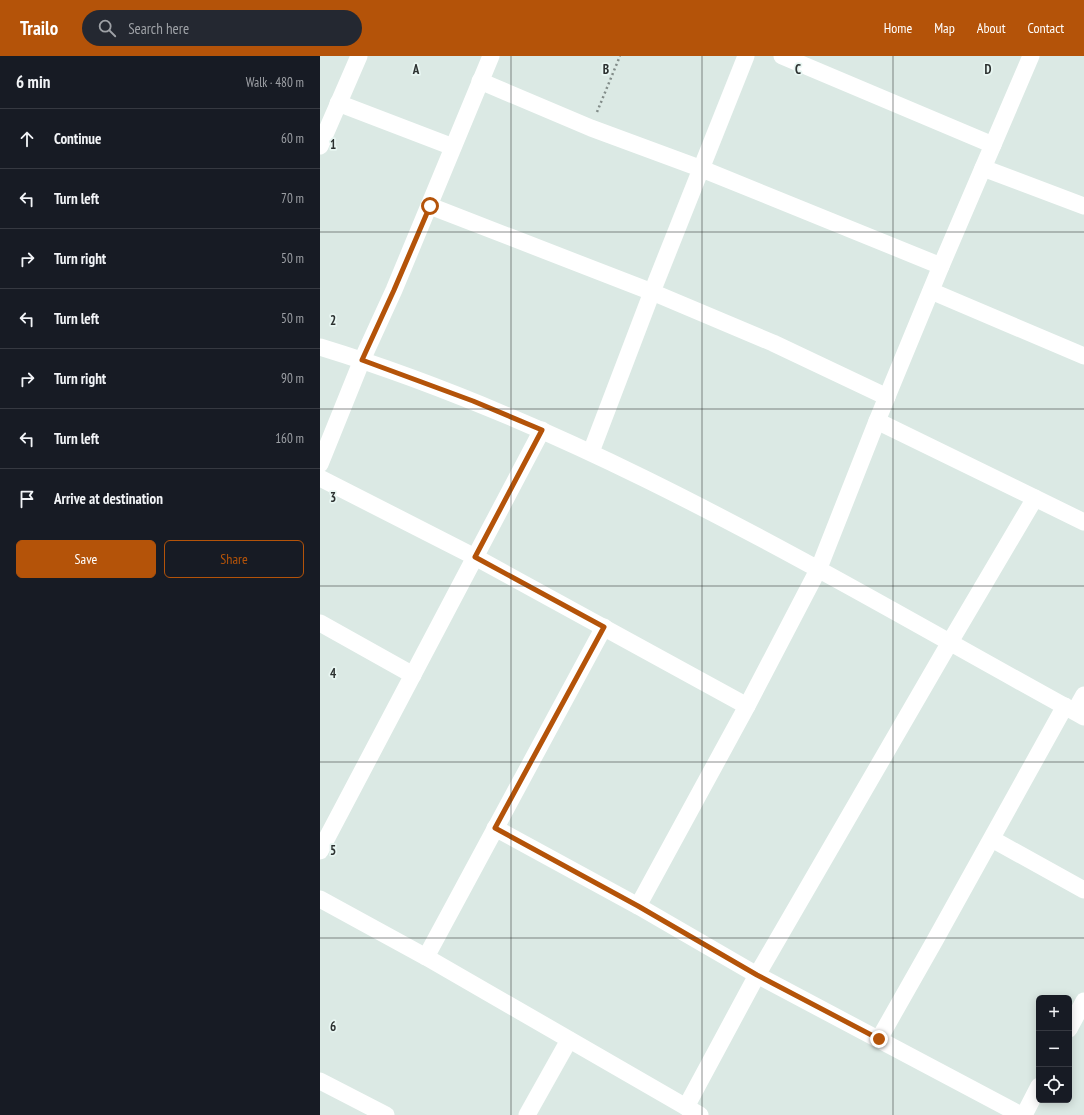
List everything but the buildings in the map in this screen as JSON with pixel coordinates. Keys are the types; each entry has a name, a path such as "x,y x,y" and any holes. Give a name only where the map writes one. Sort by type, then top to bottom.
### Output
{"street":[{"path":"320,146 359,56"},
{"path":"320,464 362,360 430,206 491,56"},
{"path":"591,452 652,292 746,56"},
{"path":"782,56 993,145"},
{"path":"638,906 747,706 818,568 941,266 1031,56"},
{"path":"480,81 591,128 702,169 941,266"},
{"path":"338,103 453,147"},
{"path":"983,168 1084,206"},
{"path":"430,206 652,292 773,343 887,397"},
{"path":"931,291 1084,356"},
{"path":"320,347 362,360 473,401 591,452 818,568 1075,712"},
{"path":"877,421 1084,522"},
{"path":"320,851 542,430"},
{"path":"320,478 475,557 747,706"},
{"path":"320,899 426,957 693,1111 757,975 1035,498"},
{"path":"320,623 413,674"},
{"path":"426,957 604,627"},
{"path":"879,1039 992,839 1075,712 1084,695"},
{"path":"495,828 638,906 757,975 1020,1115"},
{"path":"992,839 1084,890"},
{"path":"1072,1023 1084,1001"},
{"path":"527,1115 569,1040"},
{"path":"320,1081 386,1115"},
{"path":"1024,1115 1036,1092"}],"path":[{"path":"591,128 620,56"}],"route":[{"path":"430,206 362,360 473,401 542,430 475,557 604,627 495,828 638,906 757,975 879,1039"}]}
